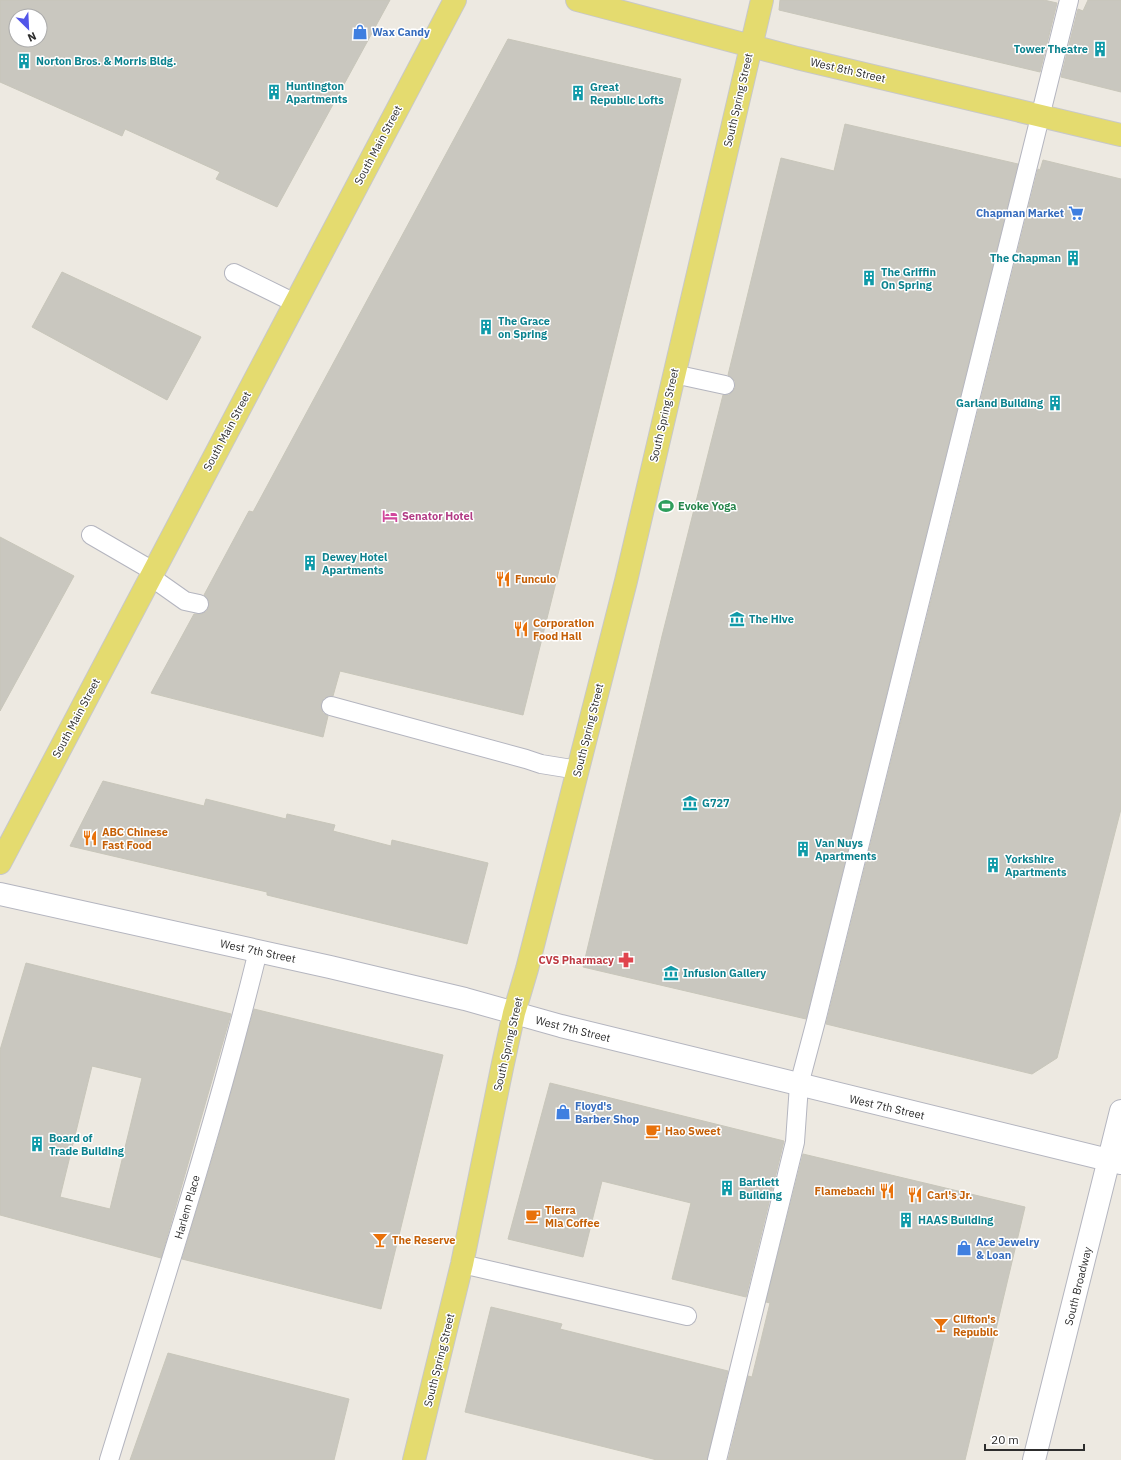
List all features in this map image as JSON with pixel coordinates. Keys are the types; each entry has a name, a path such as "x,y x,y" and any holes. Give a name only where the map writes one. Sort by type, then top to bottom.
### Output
{"main road":[{"name":"South Main Street","path":"0,863 455,0"},
{"name":"West 8th Street","path":"577,0 750,46 1121,135"},
{"name":"South Spring Street","path":"414,1460 462,1264 514,1014 529,962 624,588 762,0"},
{"name":"West 7th Street","path":"0,894 258,951 465,999 514,1014 1115,1162"},
{"name":"South Broadway","path":"1034,1460 1115,1162 1121,1111"}],"lane":[{"path":"717,1460 795,1142 799,1085 816,1022 1039,115 1069,0"},
{"path":"234,273 295,303"},
{"path":"674,374 725,385"},
{"path":"91,535 152,574 185,600 199,604"},
{"path":"331,706 526,758 541,764 578,770"},
{"name":"Harlem Place","path":"109,1460 167,1275 258,951"},
{"path":"462,1264 687,1316"}],"building":[{"name":"Huntington Apartments","path":"0,0 390,0 277,207 216,179 220,172 125,129 122,136 0,82"},
{"path":"780,0 1044,0 1057,3 1040,72 779,10"},
{"name":"Tower Theatre","path":"1088,0 1121,0 1121,92 1061,77 1078,9 1083,11"},
{"path":"508,39 681,79 523,715 340,671 333,696 324,698 321,704 323,713 328,716 323,737 151,693 194,614 202,614 207,611 209,601 204,595 249,511 253,512"},
{"path":"845,124 1018,164 806,1019 583,967 662,636 723,395 729,395 735,388 735,381 728,375 781,158 834,171"},
{"path":"1043,160 1121,179 1121,809 1057,1058 1032,1074 826,1024 1038,169 1040,170"},
{"path":"62,272 201,337 167,400 32,327"},
{"path":"0,537 74,576 0,711"},
{"path":"103,781 204,806 206,799 286,819 287,814 335,825 333,831 391,846 392,840 488,863 467,944 267,895 267,892 70,846"},
{"name":"Board of Trade Building","path":"26,963 231,1014 161,1258 0,1215 0,1050","holes":["92,1066 142,1078 110,1209 60,1197"]},
{"path":"254,1009 443,1055 381,1309 182,1259 216,1146"},
{"name":"Bartlett Building","path":"550,1083 784,1141 746,1297 672,1279 691,1203 602,1181 583,1257 508,1239"},
{"path":"803,1154 1025,1207 965,1460 728,1460 748,1376 752,1377 770,1303 766,1302"},
{"path":"491,1307 562,1324 560,1329 728,1371 707,1460 657,1460 465,1412"},
{"path":"168,1353 349,1399 334,1460 130,1460"}],"place":[{"name":"Wax Candy","path":"360,32"},
{"name":"Tower Theatre","path":"1100,49"},
{"name":"Norton Bros. & Morris Bldg.","path":"24,61"},
{"name":"Huntington Apartments","path":"274,92"},
{"name":"Great Republic Lofts","path":"578,93"},
{"name":"Chapman Market","path":"1076,213"},
{"name":"The Chapman","path":"1073,258"},
{"name":"The Griffin On Spring","path":"869,278"},
{"name":"The Grace on Spring","path":"486,327"},
{"name":"Garland Building","path":"1055,403"},
{"name":"Evoke Yoga","path":"666,506"},
{"name":"Senator Hotel","path":"390,516"},
{"name":"Dewey Hotel Apartments","path":"310,563"},
{"name":"Funculo","path":"503,579"},
{"name":"The Hive","path":"737,619"},
{"name":"Corporation Food Hall","path":"521,629"},
{"name":"G727","path":"690,803"},
{"name":"ABC Chinese Fast Food","path":"90,838"},
{"name":"Van Nuys Apartments","path":"803,849"},
{"name":"Yorkshire Apartments","path":"993,865"},
{"name":"CVS Pharmacy","path":"626,960"},
{"name":"Infusion Gallery","path":"671,973"},
{"name":"Floyd's Barber Shop","path":"563,1112"},
{"name":"Hao Sweet","path":"653,1131"},
{"name":"Board of Trade Building","path":"37,1144"},
{"name":"Bartlett Building","path":"727,1188"},
{"name":"Flamebachi","path":"887,1191"},
{"name":"Carl's Jr.","path":"915,1195"},
{"name":"Tierra Mia Coffee","path":"533,1216"},
{"name":"HAAS Building","path":"906,1220"},
{"name":"The Reserve","path":"380,1240"},
{"name":"Ace Jewelry & Loan","path":"964,1248"},
{"name":"Clifton's Republic","path":"941,1325"}]}
